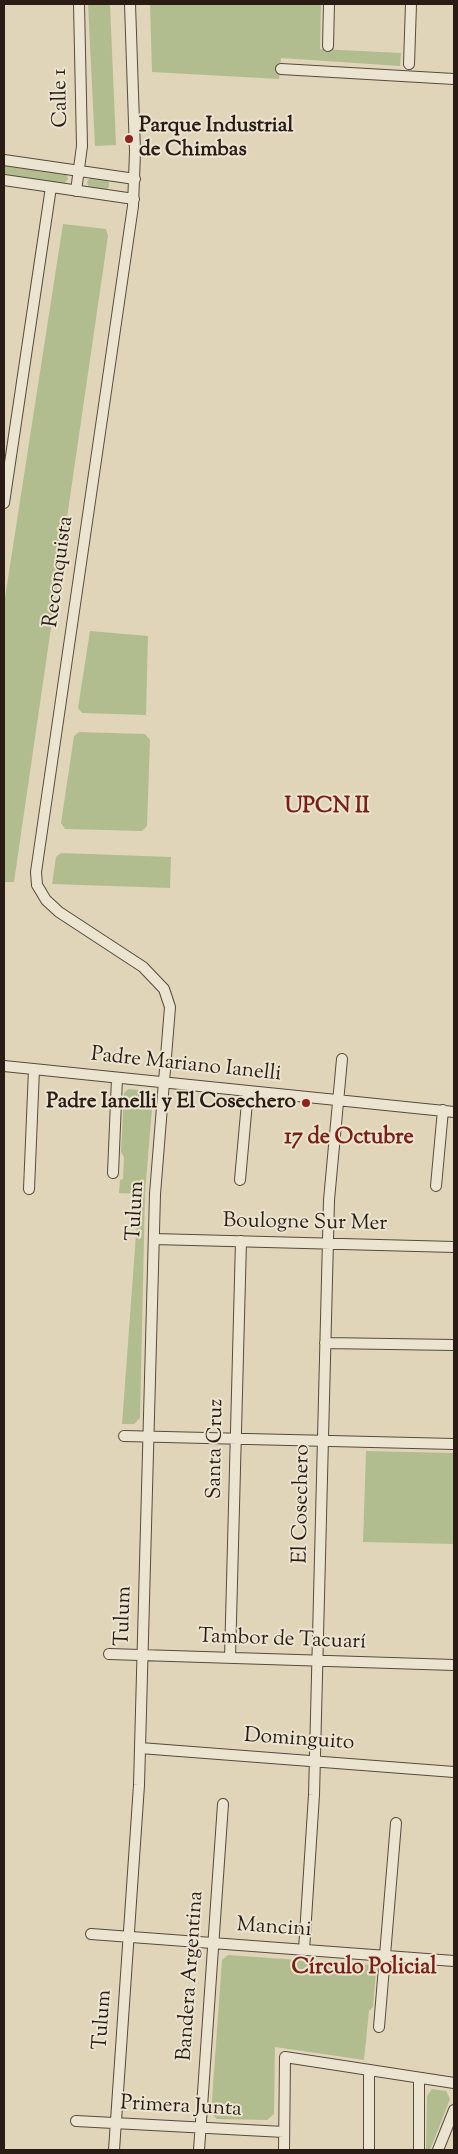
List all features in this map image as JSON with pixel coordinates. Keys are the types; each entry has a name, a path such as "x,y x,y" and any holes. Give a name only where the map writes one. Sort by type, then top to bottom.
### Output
{"street":[{"name":"Calle 1","path":"76,191 82,146 79,4"},
{"name":"Reconquista","path":"130,4 134,199 36,872 39,891 51,906 132,959 164,988 170,1007 165,1082"},
{"path":"328,46 329,4"},
{"path":"409,64 411,4"},
{"path":"281,69 454,79"},
{"path":"4,160 135,179"},
{"path":"4,180 134,199"},
{"path":"4,503 51,187"},
{"name":"El Cosechero","path":"304,1950 315,1761 329,1200 342,1059"},
{"name":"Padre Mariano Ianelli","path":"4,1066 454,1112"},
{"path":"29,1188 34,1069"},
{"name":"Tulum","path":"113,1173 117,1078"},
{"name":"Tulum","path":"114,2150 140,1748 154,1239 165,1082"},
{"path":"240,1180 248,1091"},
{"path":"436,1186 443,1110"},
{"name":"Boulogne Sur Mer","path":"154,1239 454,1247"},
{"name":"Santa Cruz","path":"230,1658 241,1242"},
{"path":"326,1343 454,1345"},
{"path":"124,1436 454,1444"},
{"name":"Tambor de Tacuarí","path":"109,1654 454,1666"},
{"name":"Dominguito","path":"140,1748 454,1772"},
{"name":"Bandera Argentina","path":"199,2150 223,1804"},
{"path":"379,2027 396,1823"},
{"name":"Mancini","path":"91,1934 454,1961"},
{"path":"284,2150 285,2057 454,2083"},
{"path":"369,2070 369,2150"},
{"path":"419,2078 419,2150"},
{"path":"438,2150 454,2110"},
{"name":"Primera Junta","path":"76,2121 284,2132"}],"green space":[{"path":"88,4 110,4 116,145 95,146"},
{"path":"150,4 321,4 320,49 401,53 400,66 281,58 279,79 152,72"},
{"path":"4,164 66,173 68,179 64,184 4,176"},
{"path":"90,177 109,179 109,187 106,190 89,188 87,182"},
{"path":"63,224 106,229 108,236 14,882 4,882 4,604"},
{"path":"90,631 148,636 146,715 82,713 78,708"},
{"path":"79,732 145,734 150,740 147,826 142,831 65,829 61,823 74,736"},
{"path":"61,853 171,857 170,888 52,884 56,857"},
{"path":"128,1089 148,1091 153,1096 145,1194 140,1418 134,1424 122,1424 139,1194 119,1193 120,1180 123,1179 124,1157 121,1152 124,1093"},
{"path":"366,1451 454,1453 454,1544 363,1542"},
{"path":"228,1955 371,1965 376,1971 373,2007 369,2011 364,2060 275,2047 274,2114 267,2120 217,2119 211,2113 222,1960"},
{"path":"432,2089 446,2091 450,2099 430,2150 426,2150 427,2096"}],"place":[{"name":"Parque Industrial de Chimbas","path":"129,139"},
{"name":"Padre Ianelli y El Cosechero","path":"306,1103"}],"district":[{"name":"UPCN II","path":"327,808"},
{"name":"17 de Octubre","path":"349,1139"},
{"name":"Círculo Policial","path":"364,1969"}]}
